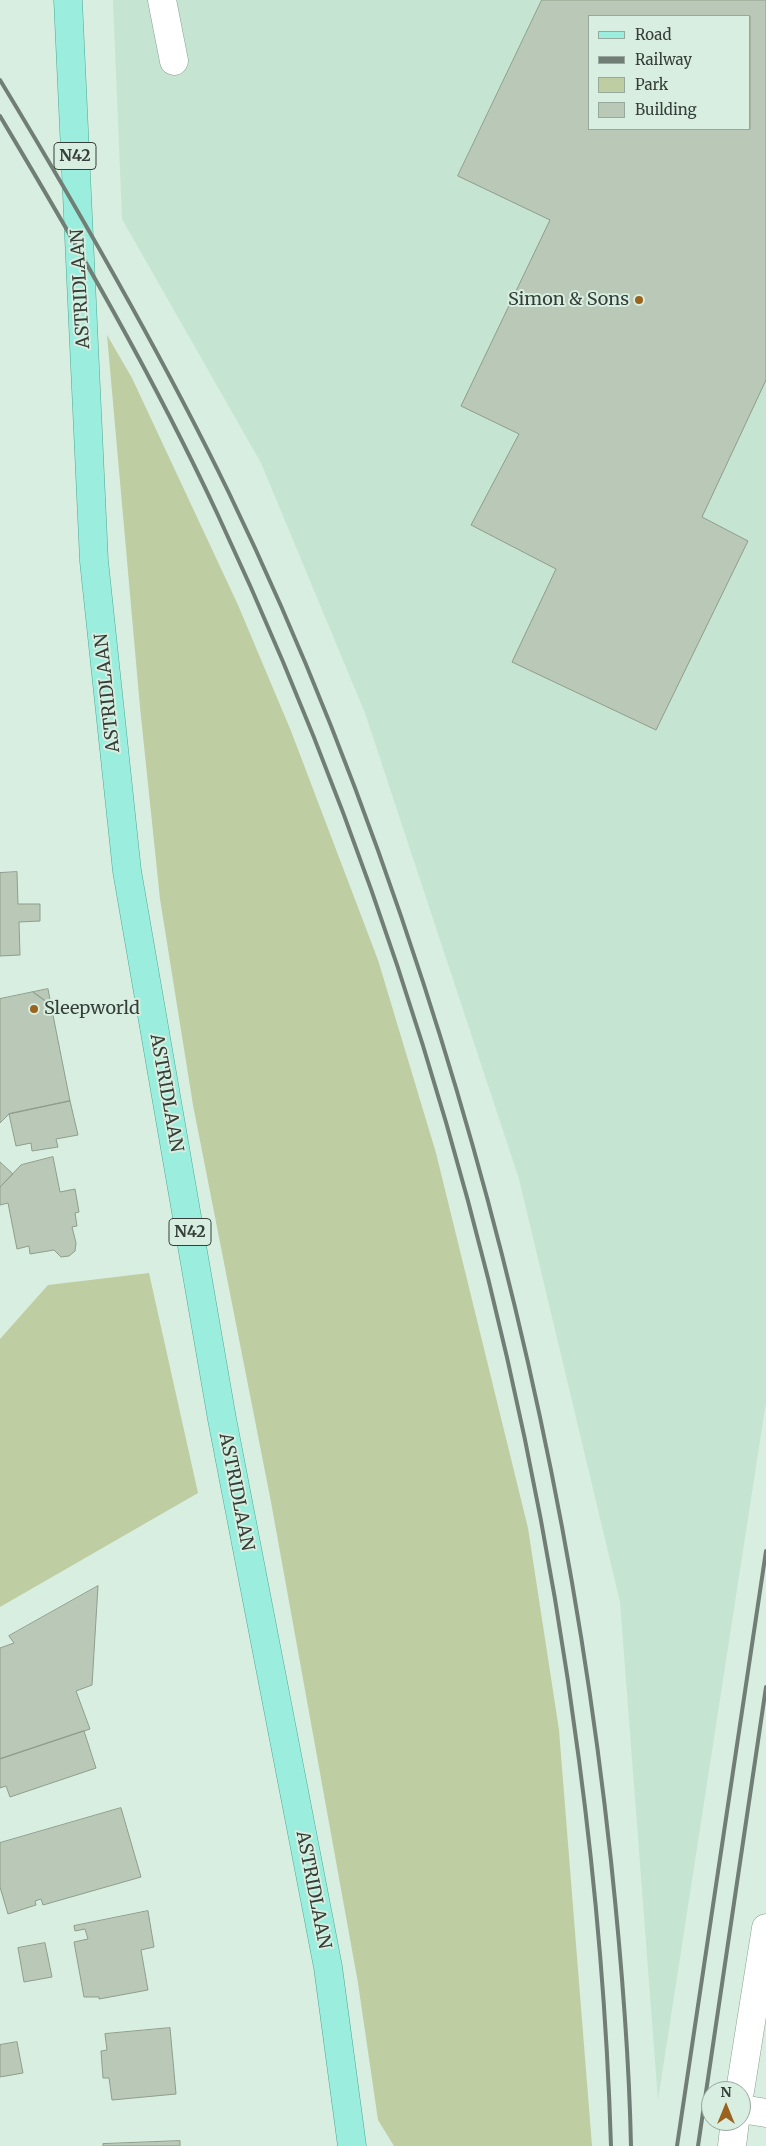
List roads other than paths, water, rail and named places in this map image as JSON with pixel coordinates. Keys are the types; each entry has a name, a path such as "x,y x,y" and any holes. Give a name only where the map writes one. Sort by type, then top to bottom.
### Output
{"main road":[{"name":"ASTRIDLAAN","path":"68,0 94,562 127,871 222,1419 328,1968 352,2146"}],"street":[{"path":"162,0 174,62"},
{"path":"742,2081 766,1928"},
{"path":"751,2111 766,2112"},
{"path":"732,2146 734,2131"}],"railway":[{"path":"0,80 90,232 148,335 203,440 257,552 310,673 381,858 423,982 456,1090 487,1198 515,1307 562,1527 581,1638 598,1749 615,1897 626,2039 631,2146"},
{"path":"0,116 86,262 141,361 217,513 283,662 343,813 398,967 446,1122 488,1279 525,1438 555,1599 591,1856 604,2001 611,2146"},
{"path":"677,2146 766,1551"},
{"path":"698,2146 766,1687"}],"place":[{"name":"Simon & Sons","path":"639,300"},
{"name":"Sleepworld","path":"34,1009"}]}
